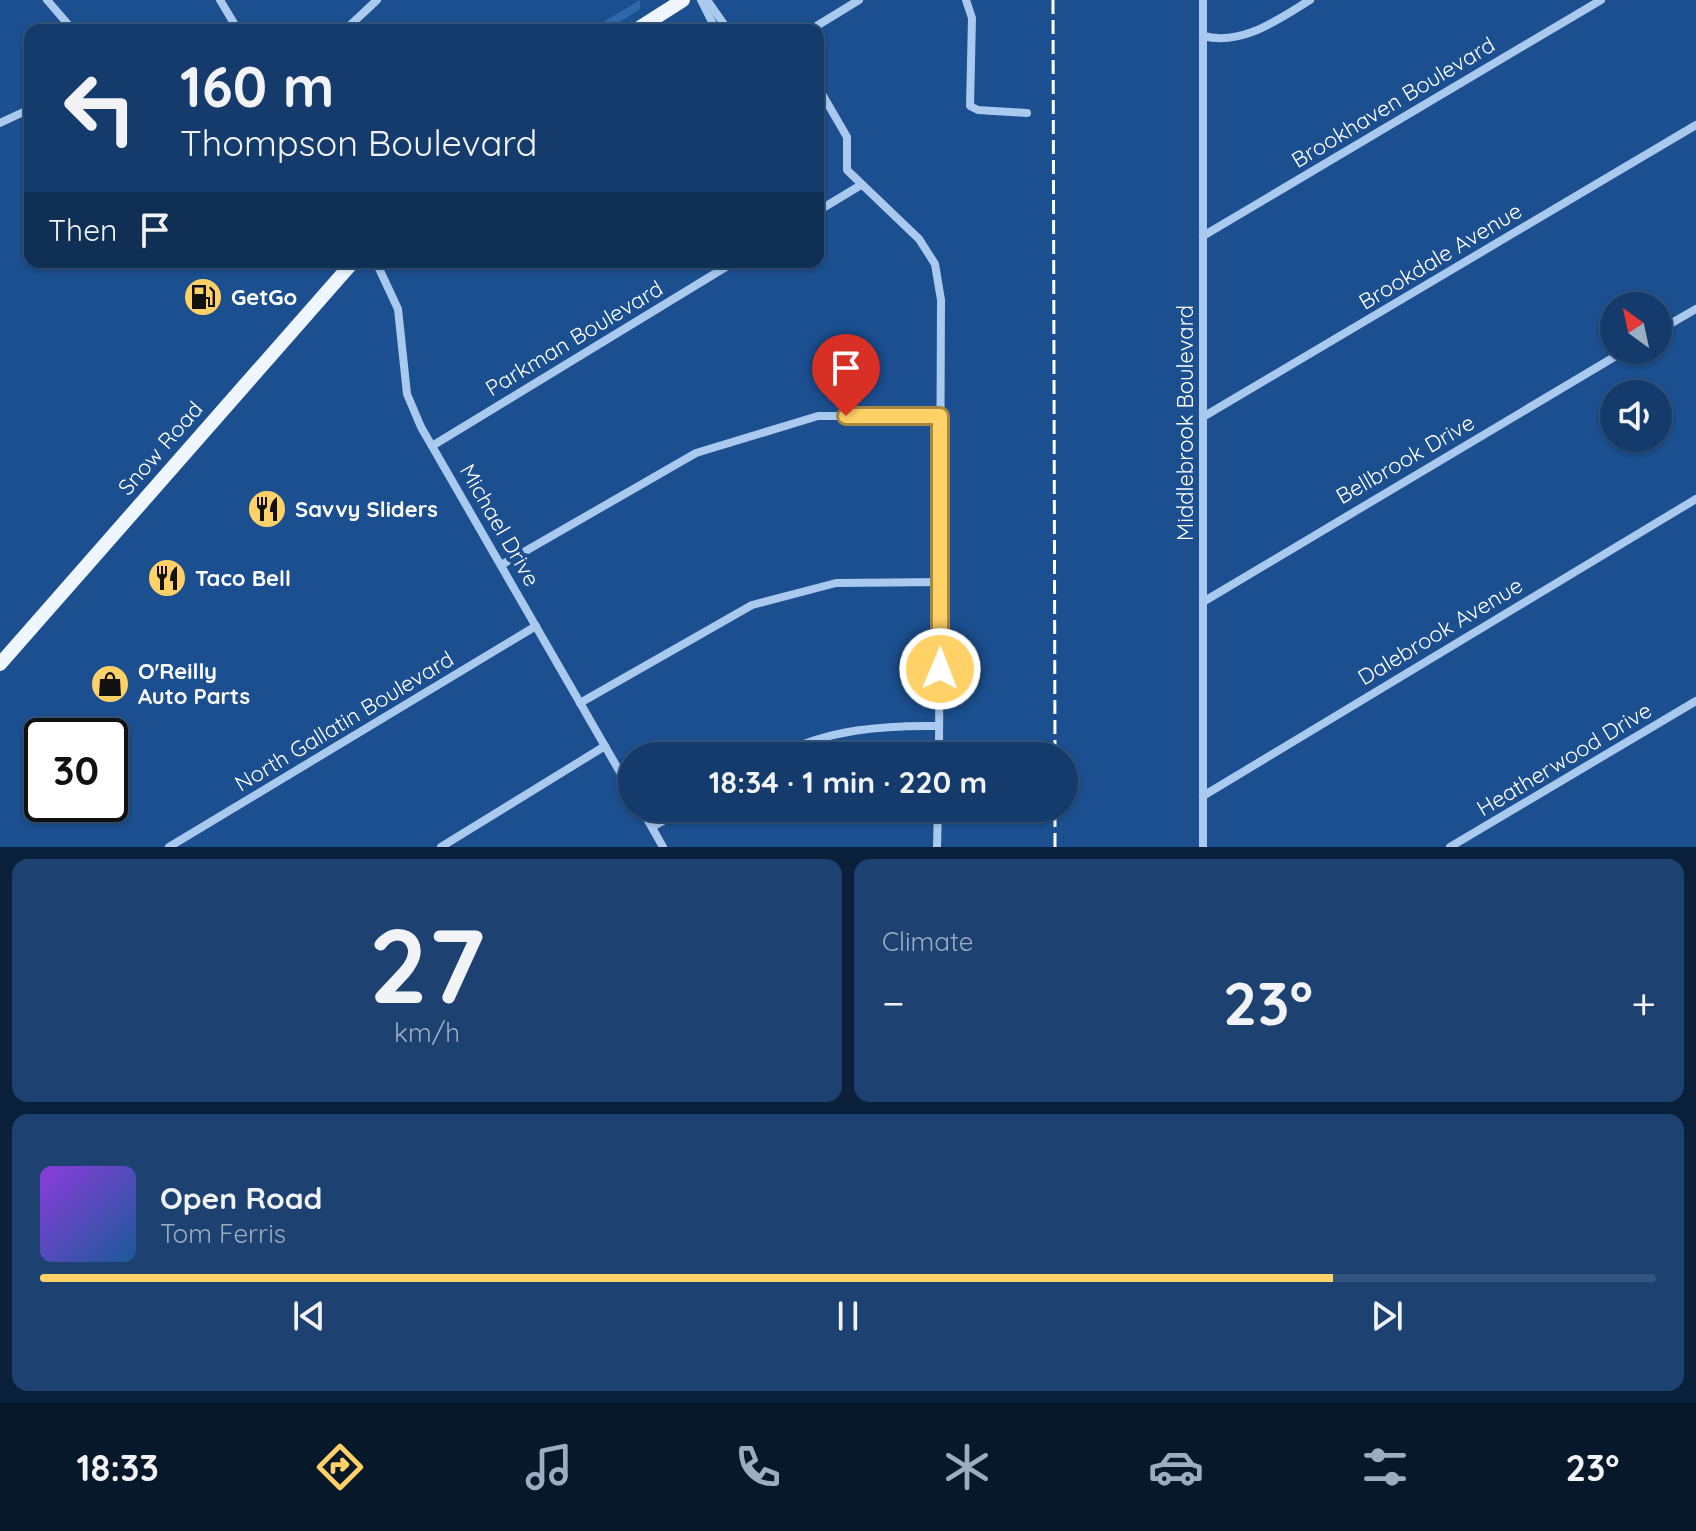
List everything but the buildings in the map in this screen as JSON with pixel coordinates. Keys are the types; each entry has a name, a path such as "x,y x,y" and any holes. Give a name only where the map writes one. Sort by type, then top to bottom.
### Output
{"main road":[{"path":"645,24 683,0"},
{"name":"Snow Road","path":"0,664 348,268"}],"street":[{"path":"47,0 68,24"},
{"path":"220,0 234,24"},
{"path":"351,24 377,0"},
{"path":"704,0 714,24"},
{"path":"704,0 723,24"},
{"path":"820,24 859,0"},
{"path":"966,0 972,18 970,106 978,110 1027,113"},
{"name":"Middlebrook Boulevard","path":"1203,0 1203,847"},
{"path":"1203,36 1218,39 1258,32 1310,0"},
{"name":"Brookhaven Boulevard","path":"1203,236 1601,0"},
{"path":"824,97 847,137 847,170 919,239 935,264 941,300 939,742"},
{"path":"0,123 24,112"},
{"name":"Brookdale Avenue","path":"1203,417 1696,125"},
{"path":"824,207 861,185"},
{"name":"Michael Drive","path":"379,268 398,309 407,394 432,446 503,564 618,769"},
{"name":"Parkman Boulevard","path":"432,446 724,268"},
{"path":"1672,323 1696,309"},
{"name":"Bellbrook Drive","path":"1203,602 1602,364"},
{"path":"503,564 696,453 818,416 940,416"},
{"name":"Dalebrook Avenue","path":"1203,796 1696,499"},
{"path":"580,703 752,605 836,583 942,582"},
{"name":"North Gallatin Boulevard","path":"169,847 536,626"},
{"name":"Heatherwood Drive","path":"1450,847 1696,701"},
{"path":"817,742 889,725 939,726"},
{"path":"441,847 605,746"},
{"path":"649,822 663,847"},
{"path":"652,827 661,822"},
{"path":"937,847 938,822"}],"shaded area":[{"path":"640,0 640,9 616,24 600,24"}],"railway":[{"path":"1053,0 1055,742"},
{"path":"1055,822 1055,847"}],"place":[{"name":"GetGo","path":"203,297"},
{"name":"Savvy Sliders","path":"267,509"},
{"name":"Taco Bell","path":"167,578"},
{"name":"O'Reilly Auto Parts","path":"110,684"}],"route":[{"path":"846,416 940,416 940,669"}]}
